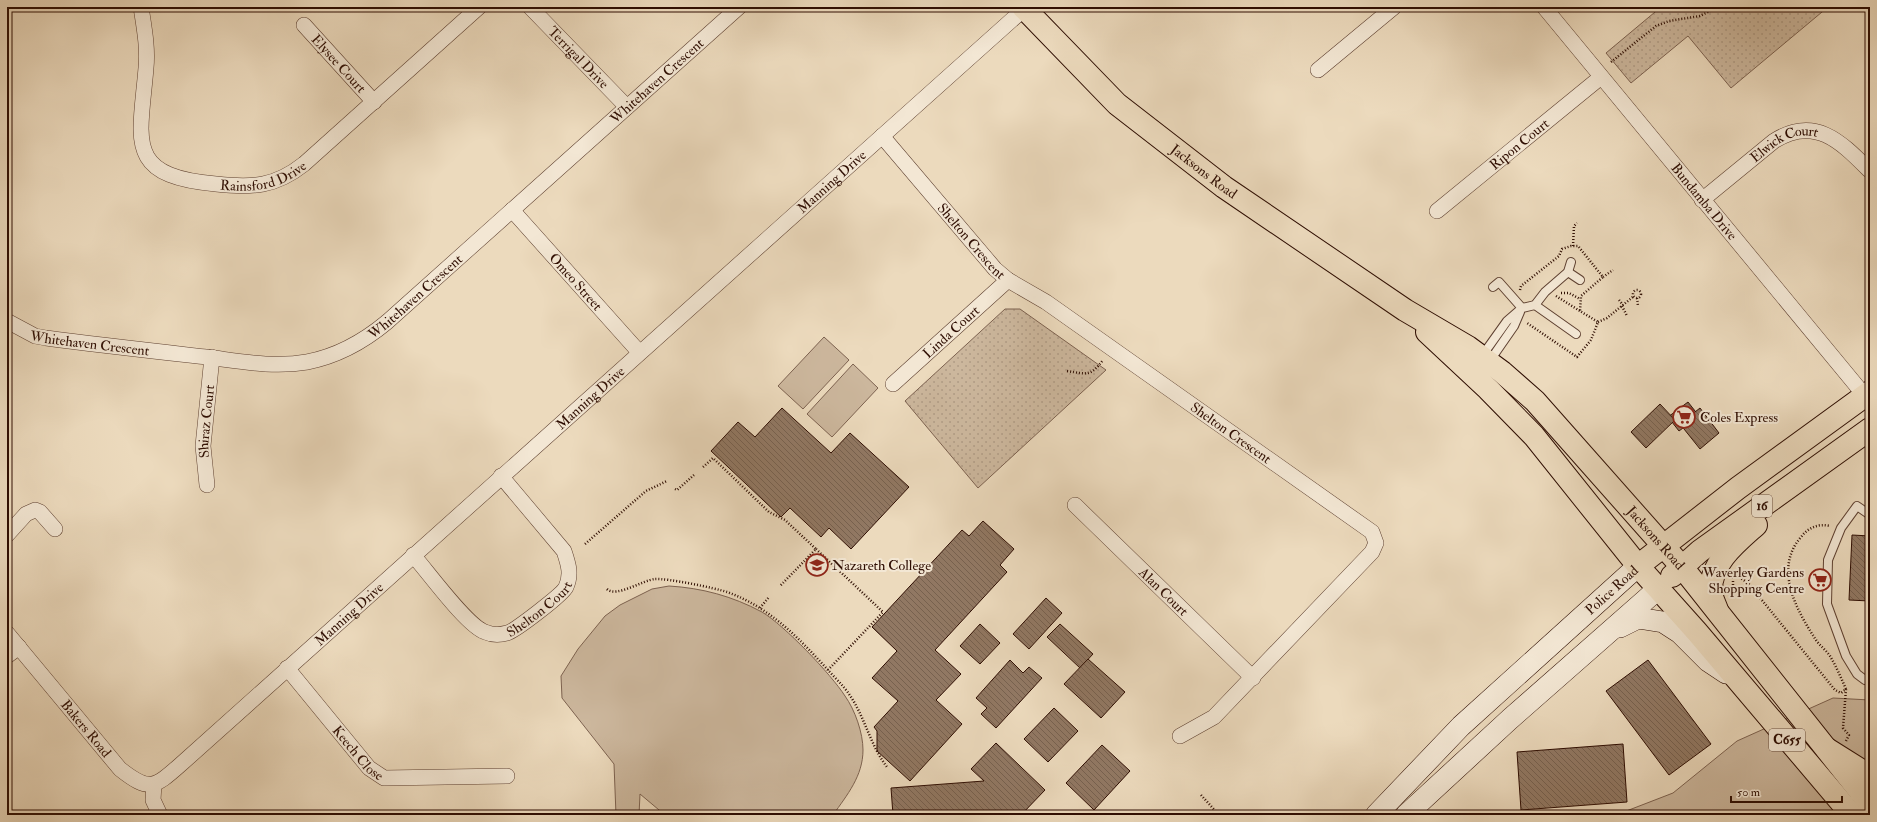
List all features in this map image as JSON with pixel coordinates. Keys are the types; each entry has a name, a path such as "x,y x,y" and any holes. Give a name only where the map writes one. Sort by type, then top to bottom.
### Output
{"main road":[{"name":"Jacksons Road","path":"1023,8 1117,104 1224,187 1405,310 1485,359 1535,402 1682,567 1725,606 1837,748 1870,804"},
{"name":"Jacksons Road","path":"1405,310 1488,389 1534,436 1638,566 1659,588 1852,815"},
{"name":"Police Road","path":"1376,815 1461,726 1638,566 1663,545 1796,444 1867,394"},
{"name":"16","path":"1406,815 1510,719 1700,551 1870,429"},
{"path":"1725,606 1711,592 1714,573 1729,550 1844,448"},
{"path":"1610,631 1638,618 1663,622 1680,633 1708,661 1741,684"},
{"path":"1461,726 1457,740 1458,744 1464,746 1485,730 1510,719"},
{"path":"1837,748 1870,776"}],"street":[{"name":"Rainsford Drive","path":"141,7 146,46 146,66 139,130 141,144 152,163 168,176 185,181 232,186 250,186 273,182 284,178 304,164 479,7"},
{"name":"Terrigal Drive","path":"530,7 627,107"},
{"name":"Whitehaven Crescent","path":"7,321 34,336 255,363 292,364 324,358 358,344 387,322 739,7"},
{"path":"1318,70 1394,7"},
{"name":"Bundamba Drive","path":"1544,7 1702,200 1867,394"},
{"name":"Manning Drive","path":"154,784 164,779 1023,8"},
{"name":"Elysee Court","path":"304,25 374,102"},
{"name":"Ripon Court","path":"1437,211 1601,77"},
{"name":"Elwick Court","path":"1702,200 1774,141 1794,132 1816,132 1835,139 1869,170"},
{"name":"Shelton Crescent","path":"882,136 986,261 1008,280 1046,302 1372,532 1376,543 1372,552 1253,678 1214,716 1180,736"},
{"name":"Omeo Street","path":"512,210 640,352"},
{"name":"Linda Court","path":"894,384 1008,280"},
{"name":"Shiraz Court","path":"207,484 203,446 212,357"},
{"name":"Shelton Court","path":"413,555 471,623 486,633 502,634 516,629 563,592 568,581 570,567 564,552 501,476"},
{"name":"Alan Court","path":"1075,505 1253,678"},
{"path":"7,534 26,514 35,510 40,512 55,529"},
{"name":"Bakers Road","path":"7,633 13,652 120,769 140,783 154,784"},
{"name":"Keech Close","path":"287,668 369,768 384,778 507,776"},
{"path":"154,784 153,800 160,815"}],"lane":[{"path":"1485,359 1507,321 1522,308 1535,305 1545,292 1568,272 1571,262"},
{"path":"1568,272 1580,280"},
{"path":"1493,287 1499,282 1522,308"},
{"path":"1535,305 1576,334"},
{"path":"1870,514 1857,506 1841,528 1828,560 1827,604 1846,656 1857,674 1865,680 1870,681"}],"path":[{"path":"1611,62 1656,26 1668,21 1700,16 1718,7"},
{"path":"1573,246 1574,226 1577,223"},
{"path":"1518,296 1521,286 1559,256 1562,249 1573,246 1578,246 1603,277"},
{"path":"1580,311 1580,296 1613,270"},
{"path":"1522,326 1525,322 1577,357 1591,340 1598,322 1636,297 1641,296 1641,292 1636,290 1633,291 1636,297 1638,306"},
{"path":"1580,300 1566,292 1556,295 1598,322"},
{"path":"1619,300 1626,316"},
{"path":"1067,371 1088,374 1095,370 1111,348"},
{"path":"703,467 713,458 769,512 785,520 816,548 883,612 828,670"},
{"path":"675,489 677,490 694,475"},
{"path":"585,544 646,490 667,481"},
{"path":"1837,748 1849,735 1843,728 1846,689 1830,656 1816,640 1798,608 1790,591 1788,577 1791,553 1796,542 1805,532 1815,526 1826,525 1841,528"},
{"path":"780,586 816,548"},
{"path":"1725,606 1734,571"},
{"path":"1733,576 1740,577 1748,583 1836,690 1841,693 1846,689"},
{"path":"607,589 614,592 620,591 649,580 663,579 727,592 760,608 788,629 849,694 870,740 887,767"},
{"path":"760,608 769,597"},
{"path":"1201,795 1219,815"}],"shaded area":[{"path":"1661,7 1828,7 1731,88 1688,36 1631,83 1606,53"},
{"path":"1005,309 1020,309 1106,370 978,488 905,401"},
{"path":"824,337 849,360 803,409 778,386"},
{"path":"853,364 878,388 832,437 807,414"},
{"path":"669,586 705,591 728,597 762,612 794,638 829,675 849,702 862,736 862,759 853,785 833,815 665,815 640,794 639,815 616,815 614,764 562,698 561,676 578,649 605,616 620,605 652,589"},
{"path":"1833,698 1870,700 1870,815 1616,815 1673,793 1737,741"}],"building":[{"name":"Coles Express","path":"1688,402 1699,416 1679,431 1668,417"},
{"path":"1660,404 1675,420 1646,448 1631,432"},
{"path":"782,408 831,453 850,433 909,487 851,549 829,528 821,537 790,508 781,517 711,451 738,422 755,437"},
{"path":"1700,408 1719,433 1700,449 1680,424"},
{"path":"983,521 1014,549 1000,565 1007,572 935,650 961,674 936,700 962,724 910,781 877,751 877,731 874,727 898,701 872,678 897,651 872,627 962,530 969,536"},
{"path":"1852,535 1870,536 1870,601 1849,600"},
{"path":"1046,598 1062,613 1029,649 1013,634"},
{"path":"980,624 1000,643 980,664 960,646"},
{"path":"1060,624 1093,654 1080,668 1047,637"},
{"path":"1088,659 1125,692 1101,718 1064,684"},
{"path":"1010,660 1023,673 1029,667 1042,678 996,728 981,714 987,708 976,698"},
{"path":"1648,660 1711,744 1669,775 1606,691"},
{"path":"1054,708 1078,731 1048,762 1024,739"},
{"path":"996,743 1045,790 1021,815 893,815 891,788 984,781 971,769"},
{"path":"1623,744 1627,802 1521,810 1517,752"},
{"path":"1102,745 1130,771 1094,810 1066,783"}],"place":[{"name":"Coles Express","path":"1684,417"},
{"name":"Nazareth College","path":"817,565"},
{"name":"Waverley Gardens Shopping Centre","path":"1820,580"}]}
